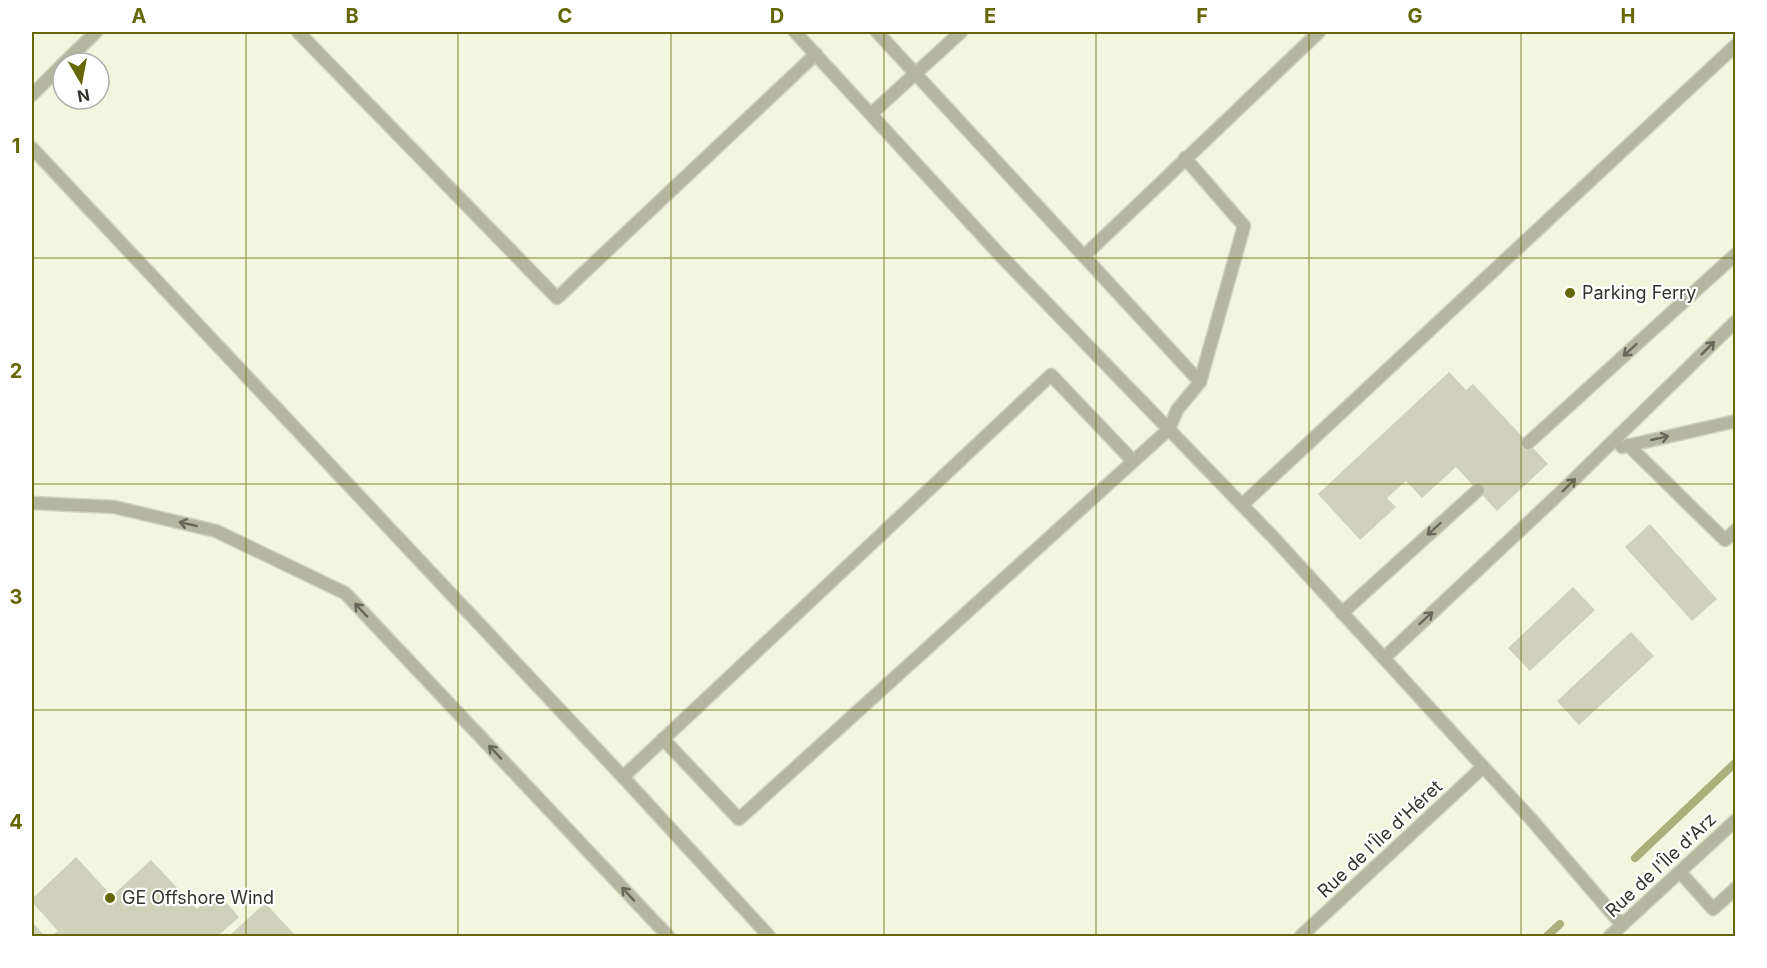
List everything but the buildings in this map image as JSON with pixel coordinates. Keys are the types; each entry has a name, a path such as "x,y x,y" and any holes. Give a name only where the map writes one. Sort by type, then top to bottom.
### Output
{"lane":[{"path":"77,51 96,32"},
{"path":"298,32 557,298 816,54"},
{"path":"795,32 1001,255 1242,505 1384,658 1484,767 1622,925"},
{"path":"877,32 1200,382"},
{"path":"871,114 961,32"},
{"path":"1084,256 1319,32"},
{"path":"1242,505 1736,45"},
{"path":"32,95 51,77"},
{"path":"32,148 623,777 769,936"},
{"path":"663,738 739,819 1169,429 1177,410 1200,382 1244,226 1185,158"},
{"path":"1528,443 1736,254"},
{"path":"1384,658 1603,451 1736,321"},
{"path":"623,777 1052,375 1133,461"},
{"path":"1603,451 1736,422"},
{"path":"1628,445 1725,540 1736,530"},
{"path":"1342,613 1478,490"},
{"path":"32,503 114,507 216,531 345,593 668,936"},
{"name":"Rue de l'Île d'Héret","path":"1301,936 1484,767"},
{"name":"Rue de l'Île d'Arz","path":"1610,936 1736,820"},
{"path":"1680,872 1713,909 1736,888"}],"waterway":[{"path":"1635,858 1736,762"},
{"path":"1547,936 1560,924"}],"place":[{"name":"Parking Ferry","path":"1570,293"},
{"name":"GE Offshore Wind","path":"110,898"}]}
